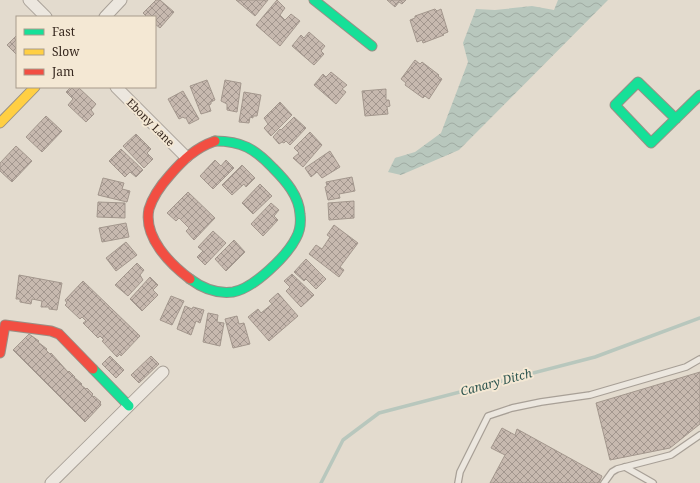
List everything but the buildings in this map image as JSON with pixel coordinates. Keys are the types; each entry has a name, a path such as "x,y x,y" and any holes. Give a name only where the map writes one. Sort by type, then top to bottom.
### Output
{"street":[{"path":"29,0 45,16"},
{"path":"106,16 122,0"},
{"path":"314,0 372,46"},
{"path":"676,119 638,82 615,105 651,143 676,119 700,95"},
{"path":"0,123 34,88"},
{"name":"Ebony Lane","path":"117,88 186,156"},
{"path":"215,141 240,143 253,149 293,190 298,202 300,214 298,236 260,279 245,289 232,292 219,292 208,290 196,285 166,256 154,241 148,217 150,205 161,184 186,156 202,145 215,141"},
{"path":"0,353 5,325 51,331 59,334 129,406"},
{"path":"51,483 163,372"}],"lane":[{"path":"458,483 460,472 488,416 512,408 541,402 590,395 686,367 700,359"},
{"path":"604,483 612,472 625,467 671,455 700,435"},
{"path":"625,467 653,483"}],"water":[{"path":"558,0 608,0 459,150 401,175 388,172 395,158 415,152 441,133 468,62 463,43 476,9 495,10 532,6 554,10"}],"waterway":[{"name":"Canary Ditch","path":"321,483 343,440 379,413 595,357 700,318"}],"traffic: fast":[{"path":"314,0 372,46"},
{"path":"676,119 638,82 615,105 651,143 700,95"},
{"path":"190,279 205,288 216,291 233,292 241,290 269,271 285,254 292,245 300,226 299,207 297,201 283,178 266,161 247,147 225,141 215,141"},
{"path":"93,369 129,406"}],"traffic: slow":[{"path":"0,123 34,88"}],"traffic: jam":[{"path":"190,279 174,266 154,239 150,230 148,219 149,209 160,187 180,164 201,147 215,141"},
{"path":"0,353 5,325 51,331 59,334 93,369"}]}
